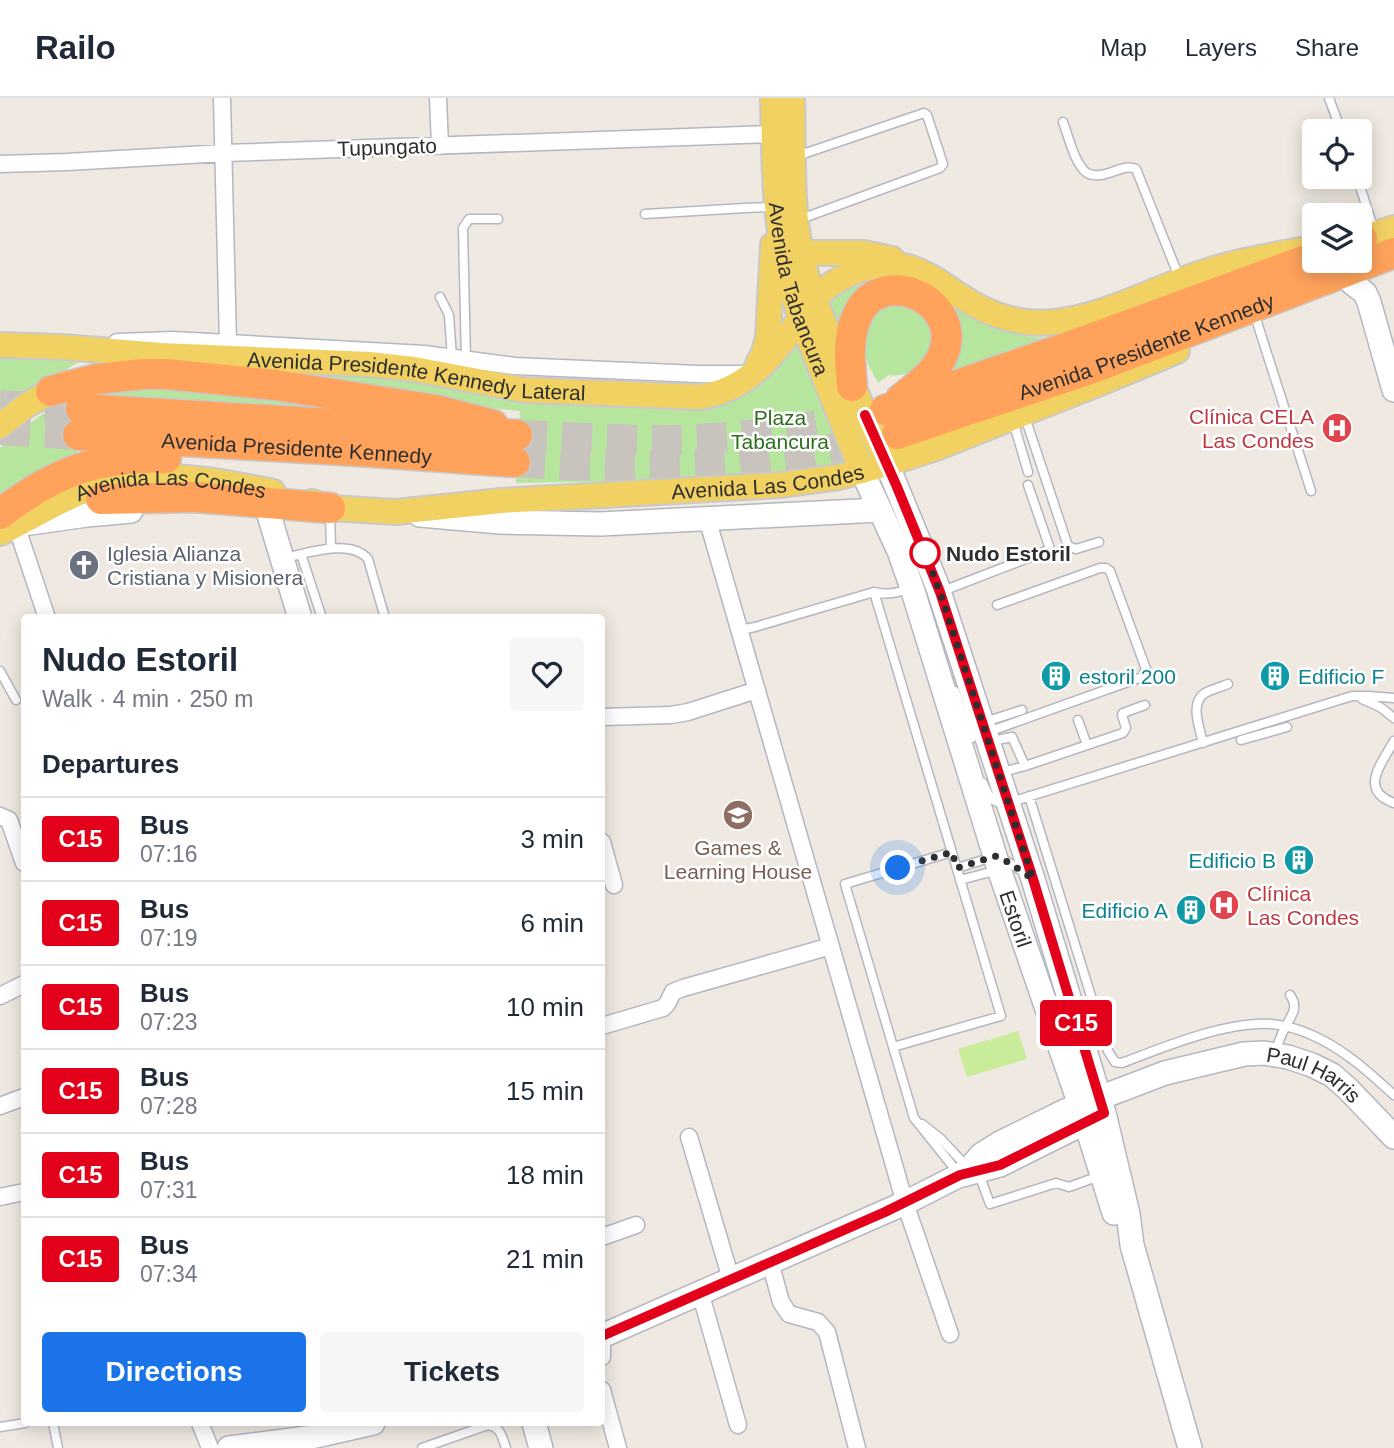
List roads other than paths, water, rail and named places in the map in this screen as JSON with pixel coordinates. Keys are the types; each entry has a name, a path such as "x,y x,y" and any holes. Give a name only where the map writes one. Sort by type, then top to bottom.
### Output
{"highway":[{"name":"Avenida Presidente Kennedy","path":"890,418 1093,368 1374,239"},
{"name":"Avenida Presidente Kennedy","path":"890,418 1302,261"},
{"path":"852,386 850,348 853,327 860,310 873,297 885,292 908,291 924,298 936,309 944,323 946,337 943,354 934,369 890,418"},
{"path":"51,391 97,379 166,374 275,385 436,410 508,440"},
{"name":"Avenida Presidente Kennedy","path":"80,422 508,440 358,451 80,422"},
{"path":"6,515 43,485 72,471 119,459 153,457 287,462 322,459 358,451"},
{"path":"101,499 194,497 330,508"}],"main road":[{"name":"Avenida Tabancura","path":"773,98 774,134 784,214 801,253 807,309 862,471"},
{"name":"Avenida Tabancura","path":"792,98 794,157 784,214 782,247 793,293 831,341 887,464"},
{"path":"753,373 768,337 773,244 784,214"},
{"path":"801,253 864,253 887,257 930,275 993,313 1039,323 1089,315 1230,264 1302,249"},
{"name":"Avenida Las Condes","path":"6,515 33,503 67,498 96,486 130,478 200,480 258,489 330,508 396,512 501,500 779,485 839,477 936,448 1352,283 1394,263"},
{"path":"807,309 834,282 855,272 888,265 909,267"},
{"name":"Avenida Presidente Kennedy Lateral","path":"0,345 369,364 424,371 524,390 688,398 710,396 740,384 776,351 807,309"},
{"path":"0,426 51,391 103,368 160,355"}],"street":[{"path":"222,98 228,342"},
{"path":"438,98 440,146"},
{"name":"Tupungato","path":"0,164 224,153 774,134"},
{"path":"1352,283 1365,293 1369,302 1394,390"},
{"path":"62,348 144,340 228,342 398,352 538,367 712,374 753,373"},
{"name":"Estoril","path":"887,464 940,592 977,734 998,863 1129,1214 1132,1245 1189,1448"},
{"name":"Estoril","path":"862,471 899,551 925,628 999,773 1033,879 1092,1110 1102,1175 1122,1232 1132,1245"},
{"name":"Avenida Las Condes","path":"6,515 78,516 143,510 303,515 330,508"},
{"name":"Avenida Las Condes","path":"396,512 500,522 571,524 879,510"},
{"path":"6,515 45,614"},
{"path":"269,515 292,557 299,614"},
{"path":"706,518 905,1203 950,1334"},
{"path":"605,717 688,712 757,690"},
{"path":"0,816 9,820 21,854"},
{"path":"605,853 614,885"},
{"path":"605,1025 663,1008 673,992 683,988 831,946"},
{"path":"0,996 21,986"},
{"name":"Paul Harris","path":"605,1335 905,1203 969,1172 981,1156 1000,1143 1092,1110 1165,1073 1254,1053 1274,1054 1301,1061 1332,1076 1348,1089 1394,1137"},
{"path":"0,1106 21,1098"},
{"path":"689,1137 732,1279"},
{"path":"0,1197 21,1193"},
{"path":"605,1236 636,1225"},
{"path":"770,1262 781,1302 789,1314 818,1322 827,1332 857,1448"},
{"path":"700,1292 738,1425"},
{"path":"605,1401 618,1448"},
{"path":"201,1426 210,1448"},
{"path":"229,1448 342,1435 365,1426"},
{"path":"535,1426 541,1448"}],"lane":[{"path":"1329,98 1337,119"},
{"path":"645,214 745,208 784,214 940,168 943,164 924,113 794,157"},
{"path":"1063,122 1079,164 1087,172 1095,175 1131,167 1136,169 1181,281"},
{"path":"1360,189 1374,239"},
{"path":"459,360 463,228 469,219 498,219"},
{"path":"440,297 449,315 459,360"},
{"path":"1256,319 1311,491"},
{"path":"1018,416 1028,472"},
{"path":"1018,416 1068,546 1076,549 1099,542"},
{"path":"940,592 1049,550 1028,485"},
{"path":"330,508 331,548"},
{"path":"320,614 292,557 331,548 364,554 368,559 384,614"},
{"path":"977,734 1142,677 1146,669 1110,571 1106,568 997,605"},
{"path":"739,630 874,592 897,593 912,588"},
{"path":"874,592 1001,1016 893,1047"},
{"path":"925,628 948,671"},
{"path":"0,671 16,700"},
{"path":"952,682 977,734 971,755 988,793 999,804 1352,696 1394,698"},
{"path":"1203,743 1196,716 1197,703 1204,693 1228,684"},
{"path":"1352,696 1370,701 1394,718"},
{"path":"999,773 1123,733 1126,728 1123,713 1145,705"},
{"path":"977,734 1022,710"},
{"path":"1078,720 1087,745"},
{"path":"1241,740 1287,727"},
{"path":"977,734 1012,737 1025,766"},
{"path":"1394,741 1377,771 1374,784 1384,799 1394,803"},
{"path":"1030,796 1108,1051 1115,1062 1122,1063 1178,1042 1233,1027 1255,1024 1285,1026 1318,1038 1349,1056 1394,1095"},
{"path":"952,852 845,884 914,1118 941,1139 969,1172 990,1204 1056,1183 1069,1187 1102,1175"},
{"path":"957,868 1008,862 1033,879"},
{"path":"960,880 998,863"},
{"path":"1274,1054 1285,1026 1294,1014 1294,1000 1290,995"},
{"path":"0,1427 21,1424"},
{"path":"54,1426 58,1448"},
{"path":"422,1448 483,1426"},
{"path":"494,1426 500,1430 506,1448"}],"tunnel":[{"path":"0,405 81,409"},
{"path":"517,435 633,440 696,439 794,429 867,415"},
{"path":"0,430 78,435"},
{"path":"515,462 606,466 697,464 787,455 877,439"}],"place":[{"name":"Clínica CELA Las Condes","path":"1337,428"},
{"name":"Nudo Estoril","path":"925,553"},
{"name":"Iglesia Alianza Cristiana y Misionera","path":"84,565"},
{"name":"estoril 200","path":"1056,676"},
{"name":"Edificio F","path":"1275,676"},
{"name":"Games & Learning House","path":"738,815"},
{"name":"Edificio B","path":"1299,860"},
{"name":"Clínica Las Condes","path":"1224,905"},
{"name":"Edificio A","path":"1191,910"}],"park label":[{"name":"Plaza Tabancura","path":"780,429"}]}
